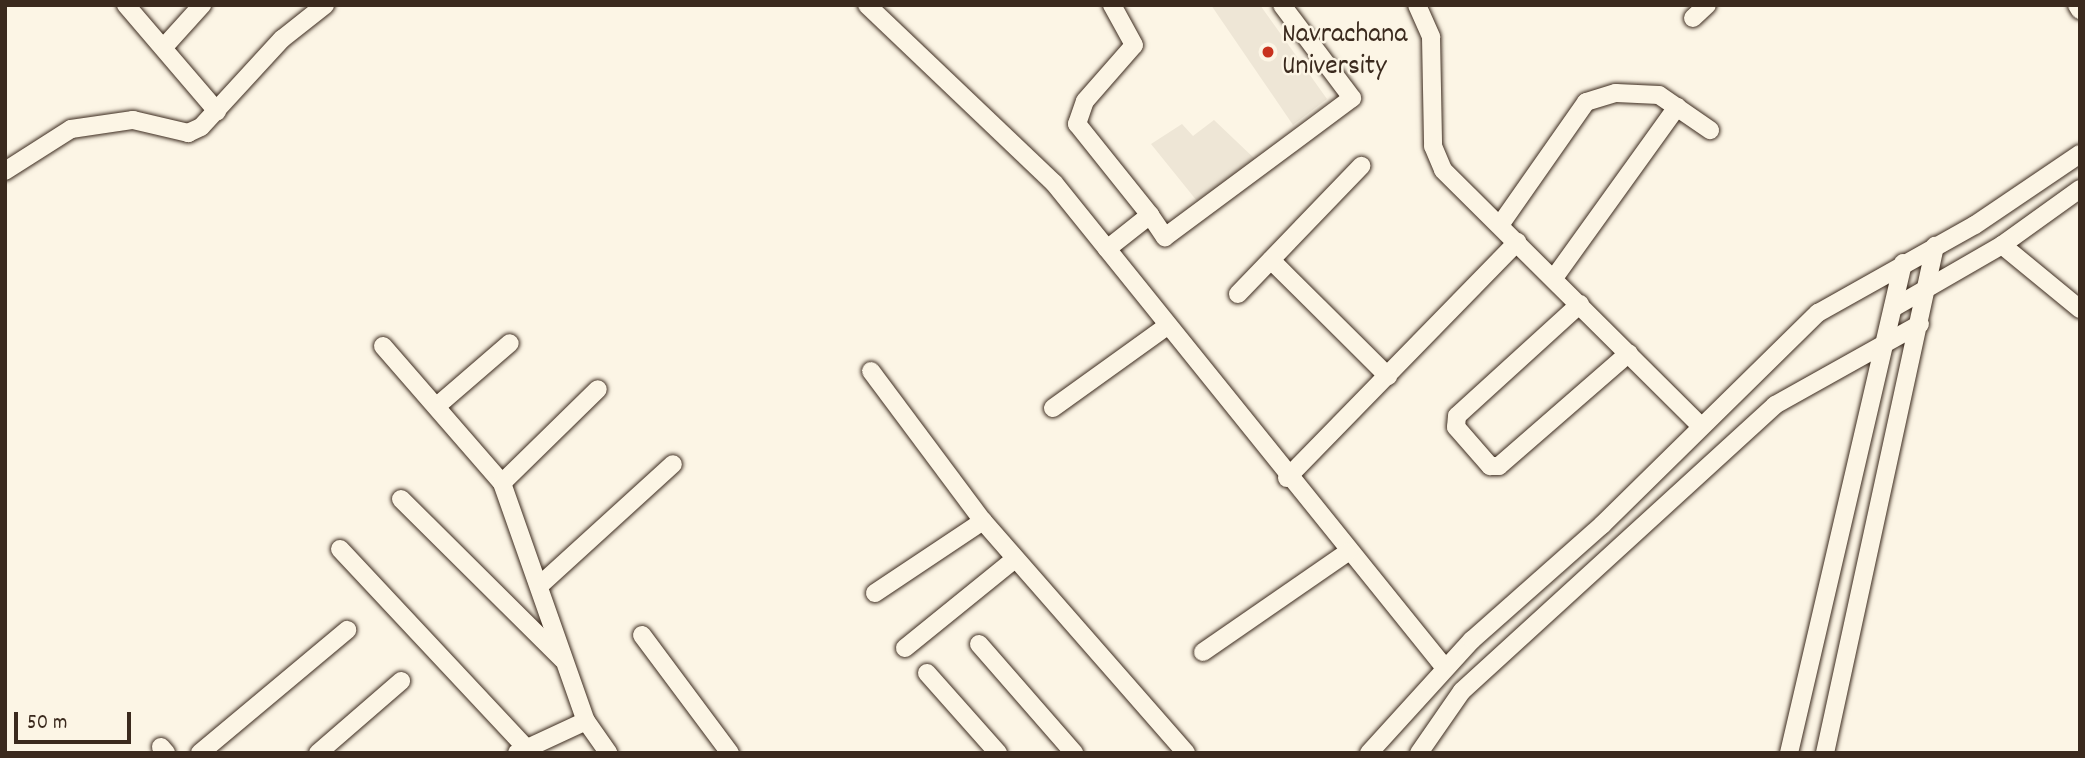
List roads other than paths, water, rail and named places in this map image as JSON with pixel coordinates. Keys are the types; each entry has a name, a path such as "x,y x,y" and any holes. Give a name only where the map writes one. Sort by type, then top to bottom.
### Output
{"street":[{"path":"126,5 217,111"},
{"path":"164,47 202,5"},
{"path":"5,171 71,130 133,120 188,132 217,111 282,38 326,5"},
{"path":"867,5 1054,183 1287,478 1445,668"},
{"path":"1112,5 1134,45 1085,101 1077,124 1165,237 1352,98 1282,5"},
{"path":"1417,5 1431,37 1436,158 1700,425"},
{"path":"1693,18 1707,5"},
{"path":"2077,5 2080,10"},
{"path":"1500,225 1586,102 1645,92 1677,107 1710,130"},
{"path":"1554,278 1677,107"},
{"path":"1369,753 1445,668 1602,525 1700,425 1818,313 1934,250 2080,154"},
{"path":"1238,294 1361,166"},
{"path":"1893,308 1928,280 2002,245 2080,189"},
{"path":"1107,249 1150,215"},
{"path":"1287,478 1517,242"},
{"path":"2002,245 2080,309"},
{"path":"1825,753 1934,250"},
{"path":"1271,260 1388,376"},
{"path":"1789,753 1903,266"},
{"path":"1580,304 1457,416 1456,426 1490,466 1499,466 1629,353"},
{"path":"1419,753 1462,691 1754,423 1791,395 1920,324"},
{"path":"1053,408 1167,326"},
{"path":"437,406 510,343"},
{"path":"383,346 502,483 586,721 608,753"},
{"path":"871,371 983,521 1186,753"},
{"path":"502,483 598,389"},
{"path":"539,586 673,464"},
{"path":"401,499 565,663"},
{"path":"876,593 983,521"},
{"path":"340,549 521,750 586,721"},
{"path":"1203,652 1348,552"},
{"path":"905,648 1015,559"},
{"path":"200,753 347,630"},
{"path":"642,635 730,753"},
{"path":"979,644 1074,753"},
{"path":"927,673 998,753"},
{"path":"318,753 401,681"}],"place":[{"name":"Navrachana University","path":"1268,52"}]}
